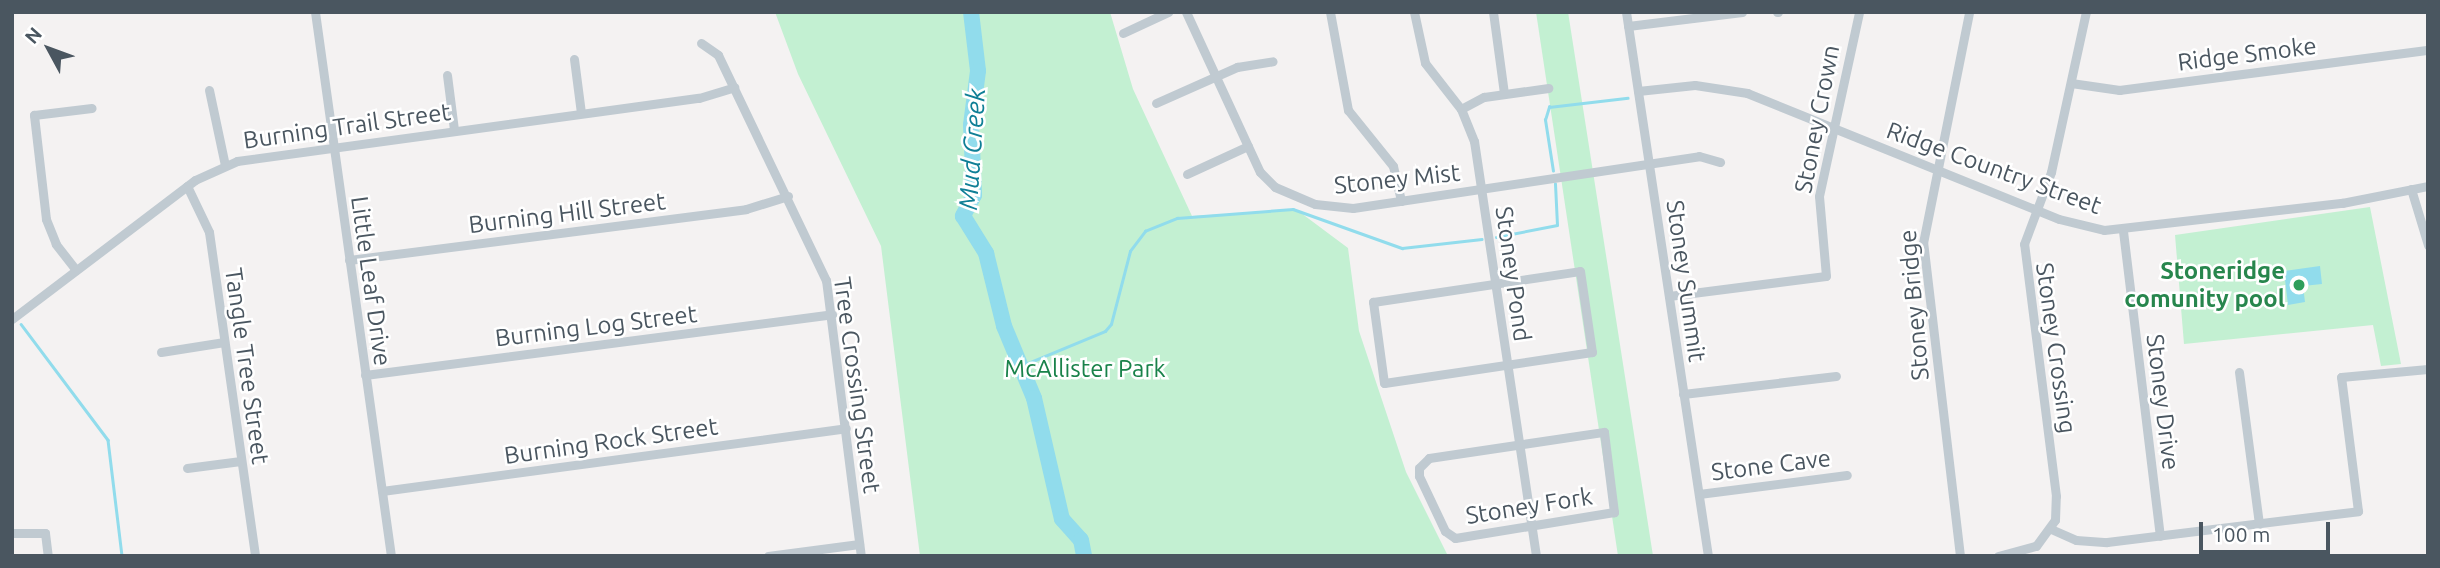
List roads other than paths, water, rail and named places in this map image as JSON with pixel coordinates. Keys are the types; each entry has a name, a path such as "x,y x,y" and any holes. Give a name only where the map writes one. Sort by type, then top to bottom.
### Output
{"street":[{"name":"Little Leaf Drive","path":"315,12 391,556"},
{"path":"1123,33 1168,12"},
{"name":"Stoney Mist","path":"1186,12 1214,76 1269,183 1315,204 1353,208 1707,155 1720,162"},
{"path":"1330,12 1348,110 1393,166 1401,201"},
{"name":"Stoney Pond","path":"1414,12 1425,63 1461,109 1474,141 1536,556"},
{"path":"1493,12 1504,93"},
{"name":"Stoney Summit","path":"1626,12 1708,556"},
{"path":"1628,26 1742,12"},
{"name":"Stoney Crown","path":"1669,296 1826,276 1819,196 1859,12"},
{"name":"Stoney Bridge","path":"1960,556 1923,243 1935,169 1969,12"},
{"name":"Stoney Crossing","path":"2051,529 2056,496 2024,256 2036,209 2051,172 2086,12"},
{"name":"Tree Crossing Street","path":"701,43 714,49 822,270 832,314 861,556"},
{"name":"Ridge Smoke","path":"2071,83 2119,90 2428,50"},
{"path":"574,59 581,113"},
{"path":"1156,103 1214,76 1273,61"},
{"path":"446,75 454,130"},
{"name":"Ridge Country Street","path":"1638,91 1695,86 1729,88 2073,223 2123,231 2342,203 2428,186"},
{"name":"Burning Trail Street","path":"12,319 187,186 225,165 333,146 699,98 734,87"},
{"path":"1461,109 1504,93 1548,88"},
{"path":"209,90 225,165"},
{"path":"76,270 56,244 47,219 34,115 92,108"},
{"path":"1187,174 1248,146"},
{"name":"Tangle Tree Street","path":"187,186 206,217 255,556"},
{"path":"2411,189 2428,245"},
{"name":"Burning Hill Street","path":"349,260 746,209 788,196"},
{"name":"Stoney Drive","path":"2123,231 2160,536"},
{"path":"1580,271 1592,352 1384,383 1373,302 1496,284 1580,271"},
{"name":"Burning Log Street","path":"365,375 832,314"},
{"path":"161,352 224,342"},
{"path":"1998,556 2027,551 2051,529 2094,542 2358,511 2341,377 2428,369"},
{"path":"2239,372 2259,524"},
{"path":"1683,394 1836,376"},
{"name":"Burning Rock Street","path":"382,491 845,428"},
{"name":"Stoney Fork","path":"1604,432 1614,512 1450,536 1419,476 1419,468 1429,458 1519,446 1604,432"},
{"path":"187,468 241,461"},
{"name":"Stone Cave","path":"1699,494 1847,475"},
{"path":"12,533 45,533 48,556"},
{"path":"768,556 859,544"}],"water":[{"name":"Stoneridge comunity pool","path":"2320,266 2322,284 2303,286 2305,302 2288,305 2284,271"}],"waterway":[{"name":"Mud Creek","path":"971,12 978,71 971,125 974,195 963,216 986,253 1004,326 1034,398 1062,519 1081,540 1084,556"},
{"path":"1553,171 1545,120 1549,107 1627,98"},
{"path":"1496,237 1557,225 1555,184"},
{"path":"1021,366 1105,331 1111,324 1130,251 1145,231 1177,218 1293,209 1402,248 1481,239"},
{"path":"21,324 108,440 122,556"}],"place":[{"name":"Stoneridge comunity pool","path":"2299,285"}],"park label":[{"name":"McAllister Park","path":"1085,369"}]}
